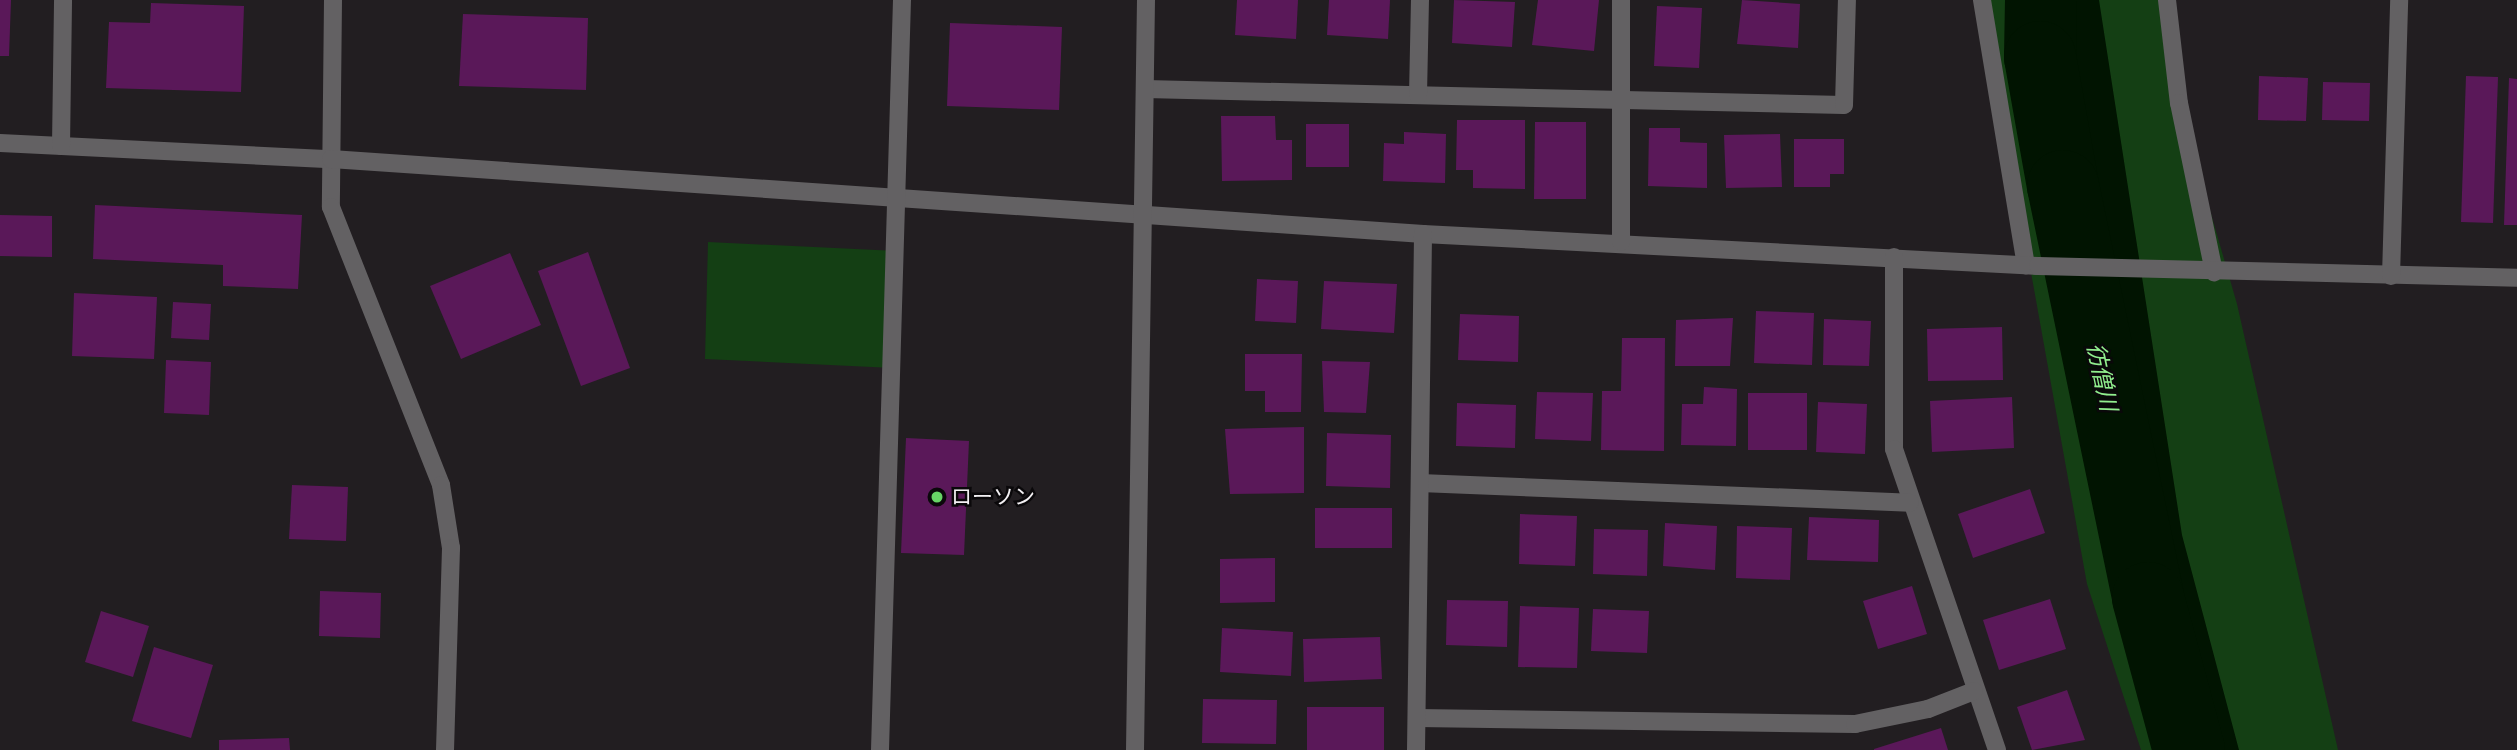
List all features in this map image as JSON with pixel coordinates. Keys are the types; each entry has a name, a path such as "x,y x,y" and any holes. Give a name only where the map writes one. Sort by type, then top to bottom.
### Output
{"street":[{"path":"61,146 63,0"},
{"path":"333,0 331,207 441,485 451,548 445,750"},
{"path":"880,750 902,0"},
{"path":"1135,750 1146,0"},
{"path":"1418,95 1420,0"},
{"path":"1621,0 1621,242"},
{"path":"1145,89 1844,105 1847,0"},
{"path":"1982,0 2032,266"},
{"path":"2167,0 2179,103 2210,272"},
{"path":"2391,276 2399,0"},
{"path":"0,143 331,159 1143,217 1423,234 1621,242 2032,266 2517,278"},
{"path":"1416,750 1423,234"},
{"path":"1895,257 1894,449 1910,503 1997,750"},
{"path":"1420,483 1910,503"},
{"path":"1417,718 1855,724 1928,709 1975,691"}],"green space":[{"path":"1982,0 2172,0 2179,103 2237,304 2338,750 2141,750 2087,584"},
{"path":"708,242 897,251 893,368 705,359"}],"shaded area":[{"path":"2046,0 2099,0 2182,535 2239,750 2189,750 2067,207"}],"building":[{"path":"0,0 11,0 9,56 0,56"},
{"path":"1237,0 1298,0 1296,39 1235,35"},
{"path":"1329,0 1390,0 1388,39 1327,35"},
{"path":"1454,0 1515,2 1512,47 1452,43"},
{"path":"1538,0 1599,0 1594,51 1532,45"},
{"path":"1742,0 1800,4 1798,48 1737,44"},
{"path":"151,3 244,6 241,92 106,88 109,22 150,23"},
{"path":"1657,6 1702,8 1699,68 1654,66"},
{"path":"463,14 588,18 586,90 459,86"},
{"path":"950,23 1062,27 1059,110 947,106"},
{"path":"2259,76 2308,78 2306,121 2258,120"},
{"path":"2466,76 2498,77 2493,223 2461,222"},
{"path":"2509,78 2517,79 2517,225 2504,225"},
{"path":"2323,82 2370,83 2369,121 2322,120"},
{"path":"1221,116 1275,116 1276,140 1292,140 1292,180 1222,181"},
{"path":"1457,120 1525,120 1525,189 1473,188 1473,170 1456,170"},
{"path":"1535,122 1586,122 1586,199 1534,199"},
{"path":"1306,124 1349,124 1349,167 1306,167"},
{"path":"1649,128 1680,128 1680,142 1707,143 1707,188 1648,186"},
{"path":"1404,132 1446,134 1445,183 1383,181 1384,143 1404,144"},
{"path":"1780,134 1782,187 1726,188 1724,135"},
{"path":"1794,139 1844,139 1844,174 1830,174 1830,187 1794,187"},
{"path":"95,205 302,215 298,289 223,286 223,265 93,259"},
{"path":"0,215 52,216 52,257 0,256"},
{"path":"588,252 630,368 581,386 538,271"},
{"path":"510,253 541,325 461,359 430,286"},
{"path":"1257,279 1298,281 1296,323 1255,321"},
{"path":"1324,281 1397,284 1394,333 1321,329"},
{"path":"74,293 157,297 154,359 72,356"},
{"path":"173,302 211,304 209,340 171,338"},
{"path":"1756,311 1814,313 1812,365 1754,363"},
{"path":"1460,314 1519,316 1518,362 1458,360"},
{"path":"1733,318 1730,366 1675,366 1676,320"},
{"path":"1824,319 1871,321 1869,366 1823,365"},
{"path":"2002,327 2003,380 1928,381 1927,329"},
{"path":"1622,338 1665,338 1664,451 1601,450 1602,391 1621,391"},
{"path":"1245,354 1302,354 1301,412 1265,412 1265,391 1245,391"},
{"path":"166,360 211,362 209,415 164,413"},
{"path":"1322,361 1370,362 1366,413 1324,412"},
{"path":"1704,387 1737,389 1736,446 1681,445 1682,404 1703,404"},
{"path":"1537,392 1593,393 1591,441 1535,439"},
{"path":"1748,393 1807,393 1807,450 1748,450"},
{"path":"2012,397 2014,448 1932,452 1930,401"},
{"path":"1818,402 1867,404 1865,454 1816,452"},
{"path":"1457,403 1516,405 1515,448 1456,446"},
{"path":"1304,427 1304,493 1230,494 1225,429"},
{"path":"1327,433 1391,435 1390,488 1326,486"},
{"path":"906,438 969,441 964,555 901,553"},
{"path":"292,485 348,487 346,541 289,539"},
{"path":"2030,489 2045,533 1973,558 1958,514"},
{"path":"1315,508 1392,508 1392,548 1315,548"},
{"path":"1520,514 1577,516 1575,566 1519,564"},
{"path":"1809,517 1879,520 1878,562 1807,560"},
{"path":"1665,523 1717,526 1715,570 1663,566"},
{"path":"1737,526 1792,528 1790,580 1736,578"},
{"path":"1594,529 1648,530 1647,576 1593,574"},
{"path":"1275,558 1275,602 1220,603 1220,559"},
{"path":"1912,586 1927,634 1878,649 1863,601"},
{"path":"320,591 381,593 380,638 319,636"},
{"path":"2050,599 2066,649 1999,670 1983,620"},
{"path":"1447,600 1508,601 1507,647 1446,645"},
{"path":"1520,606 1579,608 1577,668 1518,667"},
{"path":"1593,609 1649,611 1647,653 1591,651"},
{"path":"101,611 149,626 133,677 85,662"},
{"path":"1222,628 1293,632 1291,676 1220,672"},
{"path":"1380,637 1382,679 1304,682 1303,639"},
{"path":"154,647 213,665 191,738 132,721"},
{"path":"2067,690 2085,740 2032,750 2017,707"},
{"path":"1203,699 1277,700 1276,744 1202,743"},
{"path":"1307,707 1384,707 1384,750 1307,750"},
{"path":"1941,728 1948,750 1874,750 1874,749"},
{"path":"289,738 290,750 219,750 219,740"}],"waterway":[{"name":"彷僧川","path":"2041,0 2040,57 2063,186 2148,598 2189,750"}],"place":[{"name":"ローソン","path":"937,497"}]}
